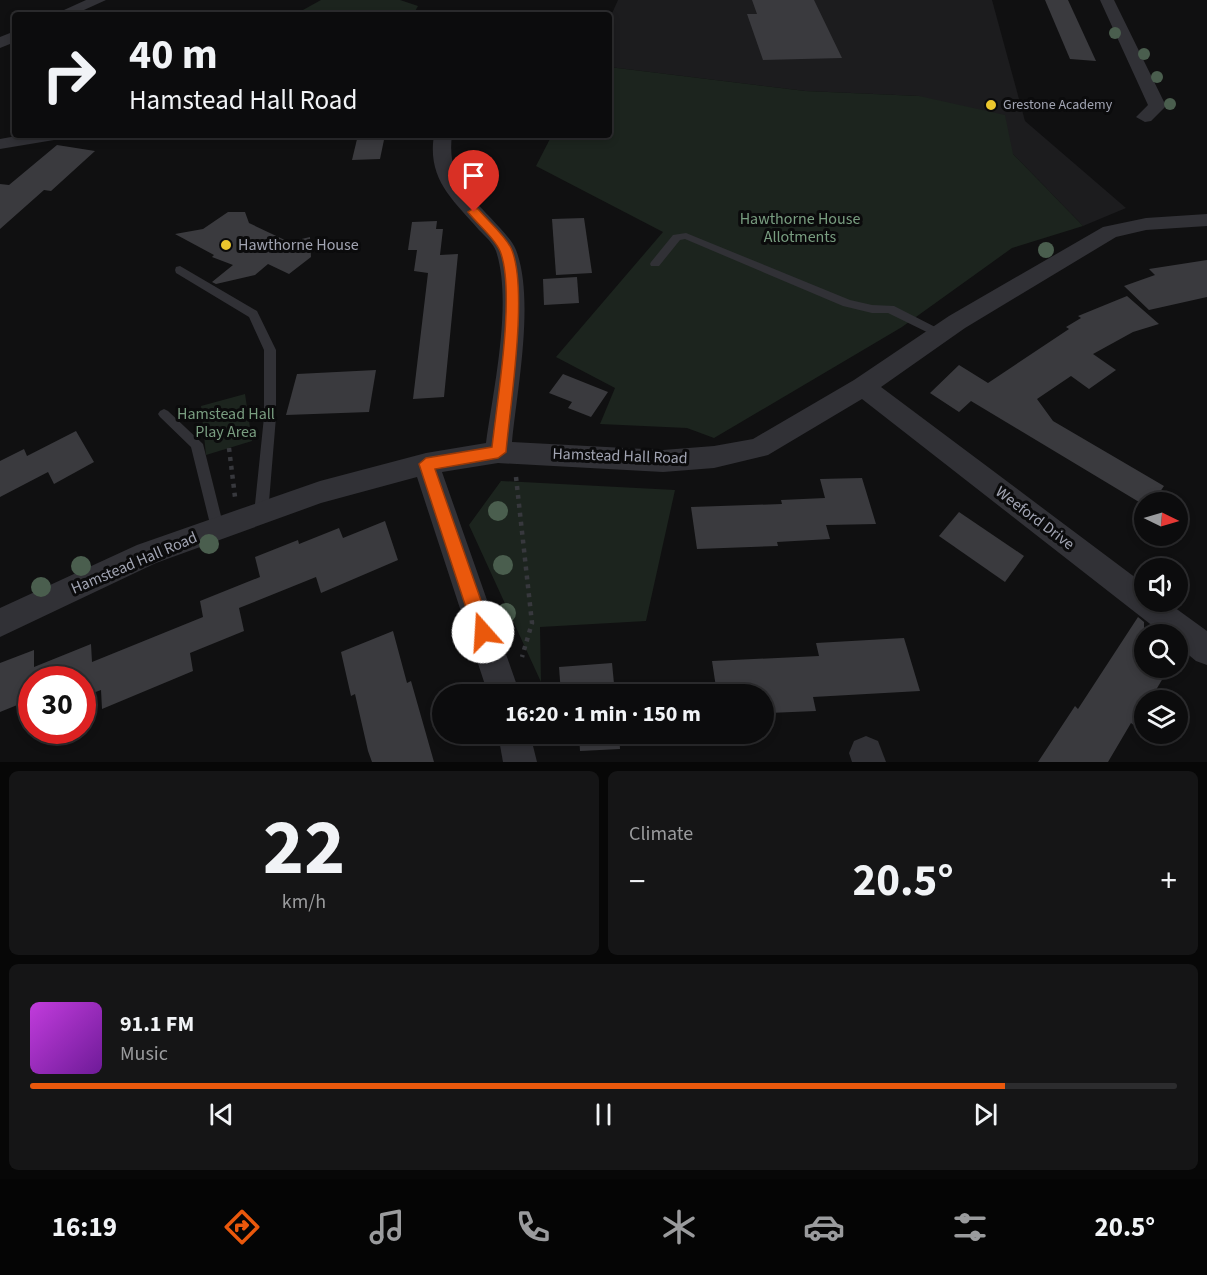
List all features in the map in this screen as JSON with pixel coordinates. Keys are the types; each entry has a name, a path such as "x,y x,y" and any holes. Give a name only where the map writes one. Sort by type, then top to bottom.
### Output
{"street":[{"path":"68,12 99,0"},
{"path":"1107,0 1157,106 1145,117"},
{"path":"0,144 36,138"},
{"path":"442,138 439,150 443,171 458,196 505,248 511,276 506,452"},
{"name":"Hamstead Hall Road","path":"0,623 147,554 320,492 426,464 506,452 663,461 714,457 759,448 863,387 939,334 1110,231 1146,224 1207,220"},
{"name":"Weeford Drive","path":"863,387 1207,650"},
{"path":"426,464 501,684"},
{"path":"516,744 520,762"}],"lane":[{"path":"655,264 680,235 847,303 872,309 890,309 939,334"},
{"path":"180,270 253,314 270,350 270,417 239,521"},
{"path":"164,414 197,444 239,521"}],"path":[{"path":"229,448 239,521"},
{"path":"506,452 532,623 520,664"}],"shaded area":[{"name":"Grestone Academy","path":"618,0 992,0 1025,121 1126,208 1083,226 1013,154 919,96 805,91 612,67 612,13"}],"green space":[{"path":"321,0 400,0 418,6 415,12 299,12"},
{"name":"Hawthorne House Allotments","path":"612,67 805,91 919,96 1005,115 1013,154 1083,226 1012,248 902,327 714,438 687,428 600,424 615,388 556,357 663,232 536,166 550,138 612,138"},
{"name":"Hamstead Hall Play Area","path":"245,394 252,441 206,455 201,406"},
{"path":"501,481 675,490 646,621 540,627 541,682 469,525"}],"building":[{"path":"752,0 814,0 842,58 763,60 747,14 757,14"},
{"path":"1045,0 1068,0 1096,61 1070,59"},
{"path":"357,138 384,138 380,159 352,160"},
{"path":"57,145 95,151 51,191 44,190 0,229 0,184 9,185"},
{"name":"Hawthorne House","path":"228,212 245,212 249,223 289,242 310,237 311,257 289,274 268,264 255,275 216,284 212,282 233,265 212,257 214,255 175,234 203,229"},
{"path":"584,218 592,273 556,275 552,219"},
{"path":"437,221 436,229 443,229 440,255 458,254 444,397 413,399 428,273 414,271 417,250 408,250 412,222"},
{"path":"1207,260 1207,297 1149,310 1124,286 1155,275 1149,269"},
{"path":"577,277 579,303 544,305 543,279"},
{"path":"1127,296 1159,324 1133,332 1093,354 1116,370 1089,389 1071,376 1037,399 1053,421 1164,486 1160,492 1134,492 1134,499 971,401 959,412 930,393 959,365 988,383 1069,329 1066,327 1081,318 1078,316"},
{"path":"376,370 369,412 286,415 297,374"},
{"path":"563,374 608,392 591,417 568,408 572,402 549,393"},
{"path":"76,431 94,462 54,484 48,472 0,497 0,461 24,449 27,456"},
{"path":"862,478 876,524 826,525 830,539 777,542 778,546 697,549 691,507 782,504 781,500 825,498 820,479"},
{"path":"959,512 1024,556 1005,582 939,536"},
{"path":"385,521 398,560 321,593 316,577 239,608 244,631 190,653 193,671 102,709 101,690 96,692 96,666 36,666 91,644 92,662 203,617 200,601 260,577 255,557 298,540 299,544 339,528 343,538"},
{"path":"1138,617 1144,624 1134,624 1134,678 1163,678 1156,690 1134,690 1134,725 1131,723 1108,762 1038,762 1075,706 1078,709"},
{"path":"393,631 407,683 411,681 434,762 372,762 368,751 355,694 351,696 341,652"},
{"path":"904,638 920,691 813,697 816,711 774,713 774,684 715,684 712,661 819,656 816,643"},
{"path":"34,650 34,666 18,666 18,705 0,712 0,663"},
{"path":"612,663 614,684 560,684 559,667"},
{"path":"580,744 620,744 620,749 580,751"}],"place":[{"name":"Grestone Academy","path":"991,105"},
{"name":"Hawthorne House","path":"226,245"}],"route":[{"path":"474,212 505,248 511,276 511,326 498,452 426,464 483,632"}]}
